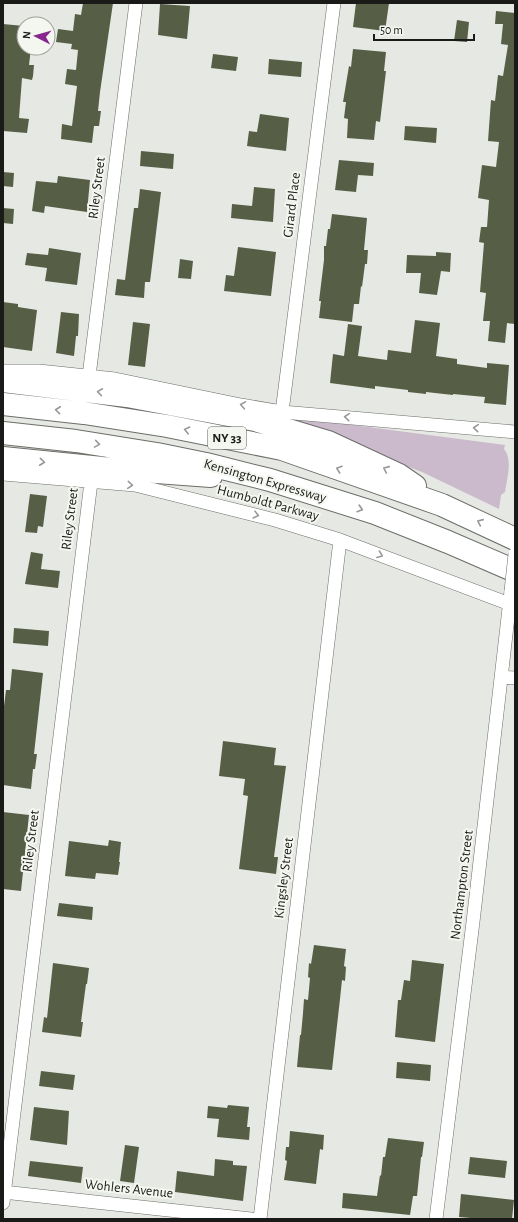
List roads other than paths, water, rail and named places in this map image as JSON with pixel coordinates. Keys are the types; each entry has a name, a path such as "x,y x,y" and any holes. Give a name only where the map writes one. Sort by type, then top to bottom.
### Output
{"highway":[{"path":"3,381 127,396 255,420 328,442 399,475 442,505"},
{"name":"NY 33","path":"3,404 84,413 168,426 282,449 442,505 515,538"},
{"name":"Kensington Expressway","path":"3,433 76,441 157,454 206,464 270,480 375,513 448,542 513,581"},
{"path":"3,458 102,468 270,480"}],"street":[{"name":"Riley Street","path":"89,376 136,3"},
{"name":"Girard Place","path":"282,412 334,3"},
{"path":"3,371 39,371 89,376 282,412 515,432"},
{"name":"Humboldt Parkway","path":"3,474 135,485 275,520 340,540 512,605"},
{"name":"Riley Street","path":"3,1195 91,482"},
{"name":"Kingsley Street","path":"260,1219 340,540"},
{"name":"Northampton Street","path":"436,1219 474,922 502,677 512,605 515,554"},
{"path":"502,677 515,678"},
{"name":"Wohlers Avenue","path":"3,1195 251,1219"}]}
